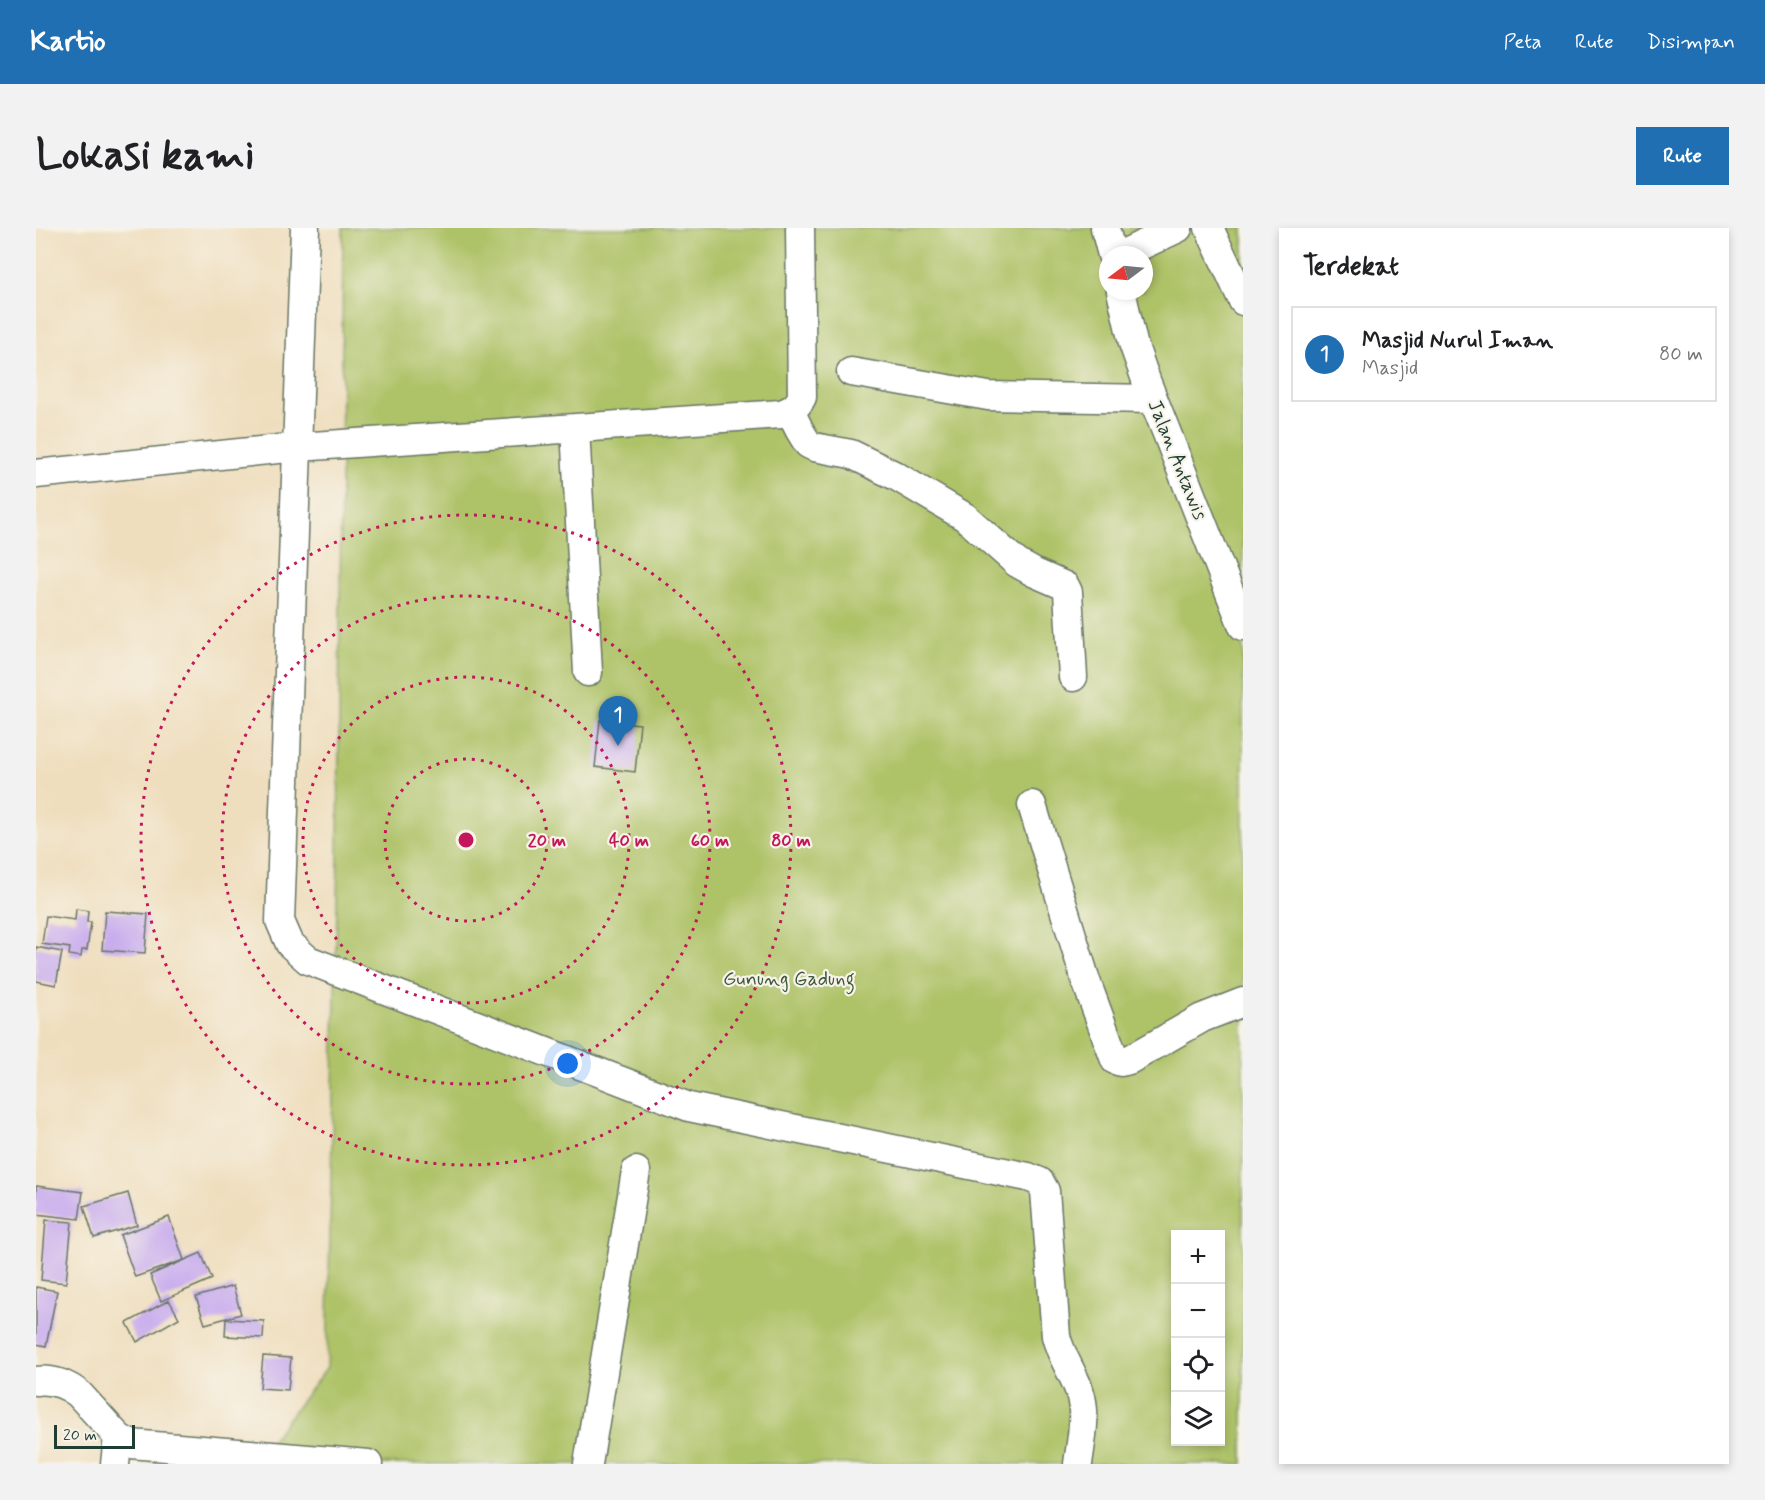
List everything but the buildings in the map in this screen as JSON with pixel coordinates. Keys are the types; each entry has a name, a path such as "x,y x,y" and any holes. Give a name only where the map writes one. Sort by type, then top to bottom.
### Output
{"street":[{"path":"305,228 280,921 290,944 308,960 689,1107 1016,1175 1040,1182 1045,1191 1056,1336 1079,1391 1084,1417 1078,1464"},
{"path":"36,474 298,447 782,414 790,411 802,397 800,228"},
{"path":"1105,228 1110,246"},
{"path":"1140,246 1178,228"},
{"path":"1209,228 1243,302"},
{"name":"Jalan Antawis","path":"1123,300 1133,343 1153,399 1243,626"},
{"path":"851,372 988,396 1153,399"},
{"path":"790,411 808,444 851,454 896,476 965,517 1017,563 1065,586 1068,592 1073,677"},
{"path":"575,428 588,672"},
{"path":"1032,805 1086,981 1115,1060 1121,1062 1129,1060 1202,1018 1243,1002"},
{"path":"588,1464 636,1172"},
{"path":"36,1381 58,1382 73,1389 117,1450 131,1444 368,1464"}],"green space":[{"name":"Gunung Gadung","path":"343,228 1243,228 1243,1464 253,1464 327,1368 338,855"}],"place":[{"name":"Masjid Nurul Iman","path":"618,746"}]}
